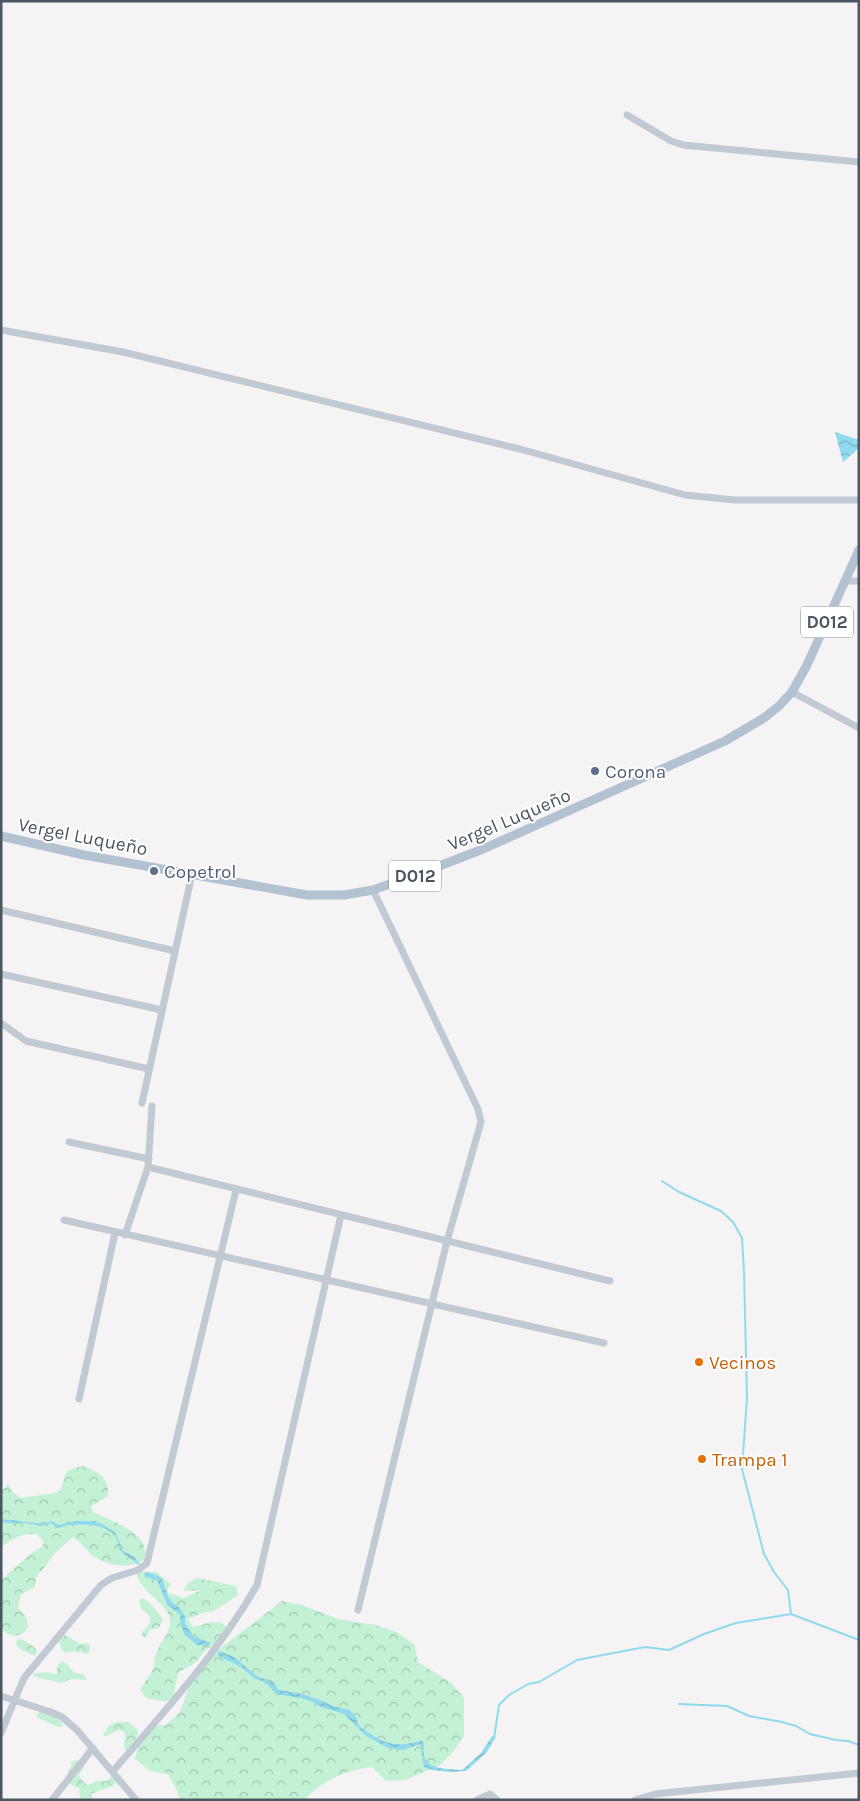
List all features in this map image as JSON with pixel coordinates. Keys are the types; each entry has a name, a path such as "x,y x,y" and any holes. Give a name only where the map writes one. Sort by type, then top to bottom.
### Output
{"main road":[{"name":"Vergel Luqueño","path":"1,836 84,855 307,894 344,895 373,890 483,850 724,741 771,713 792,692 808,665 859,550"}],"street":[{"path":"627,115 671,141 683,145 859,162"},
{"path":"1,330 123,352 520,449 686,495 735,500 859,500"},
{"path":"845,581 859,581"},
{"path":"792,692 859,728"},
{"path":"142,1104 148,1069 192,874"},
{"path":"358,1610 447,1242 480,1128 480,1115 373,890"},
{"path":"1,910 175,951"},
{"path":"1,974 162,1010"},
{"path":"1,1023 26,1041 148,1069"},
{"path":"125,1235 148,1167 152,1106"},
{"path":"69,1142 149,1159"},
{"path":"148,1167 610,1281"},
{"path":"1,1733 24,1678 102,1585 112,1578 138,1570 147,1563 236,1190"},
{"path":"113,1771 185,1688 246,1604 257,1585 341,1216"},
{"path":"64,1220 604,1344"},
{"path":"80,1399 115,1233"},
{"path":"1,1696 62,1717 77,1730 113,1771 133,1799"},
{"path":"52,1800 93,1748"},
{"path":"635,1800 655,1794 859,1773"},
{"path":"477,1800 490,1794 497,1800"}],"green space":[{"path":"83,1466 102,1476 107,1484 108,1496 91,1506 93,1512 135,1534 142,1541 145,1549 145,1559 126,1566 105,1562 93,1556 73,1537 54,1554 38,1574 35,1587 21,1594 18,1608 28,1624 27,1629 21,1635 11,1635 1,1628 1,1580 30,1554 43,1546 43,1541 37,1534 27,1534 9,1541 1,1548 1,1492 8,1484 20,1498 55,1493 60,1491 68,1471"},
{"path":"136,1571 156,1572 171,1584 166,1592 184,1598 201,1590 183,1591 188,1583 197,1578 236,1586 238,1595 214,1611 205,1612 188,1619 193,1627 212,1622 222,1623 229,1631 224,1639 207,1649 195,1663 179,1672 173,1701 146,1698 140,1690 153,1670 155,1656 169,1629 170,1623 165,1609 144,1588"},
{"path":"143,1598 151,1604 163,1619 159,1628 150,1630 145,1638 141,1634 150,1623 150,1618 141,1609 139,1600"},
{"path":"282,1601 302,1605 338,1619 376,1625 396,1632 414,1644 418,1662 451,1683 464,1698 464,1736 453,1752 440,1765 405,1780 386,1781 372,1767 343,1774 318,1787 304,1800 180,1800 168,1774 150,1771 135,1759 140,1740 147,1727 166,1725 180,1712 193,1675 205,1660"},
{"path":"60,1634 79,1643 90,1645 88,1654 74,1651 65,1653 61,1649"},
{"path":"18,1639 26,1642 37,1651 35,1656 18,1648 16,1643"},
{"path":"62,1661 74,1673 83,1674 87,1680 72,1679 60,1683 33,1676 33,1674 43,1672 57,1674 57,1667"},
{"path":"41,1709 57,1717 63,1725 62,1727 36,1717"},
{"path":"118,1722 128,1722 138,1730 136,1742 126,1752 124,1747 125,1734 122,1730 103,1735 109,1725"},
{"path":"75,1760 84,1763 84,1767 79,1775 84,1783 88,1785 97,1781 107,1781 113,1774 122,1774 113,1786 90,1794 94,1800 78,1800 80,1798 79,1788 70,1784 67,1775 71,1762"}],"water":[{"path":"835,432 859,440 859,448 843,462"},
{"path":"1,1519 45,1524 51,1521 59,1525 76,1521 95,1521 115,1532 123,1551 133,1556 140,1564 138,1565 121,1552 116,1538 111,1532 100,1527 67,1525 56,1528 50,1523 41,1526 26,1523 4,1523 1,1522"},
{"path":"147,1572 162,1579 168,1596 185,1616 185,1623 193,1636 210,1643 208,1646 197,1645 185,1635 181,1626 180,1615 167,1604 157,1580 145,1577 144,1574"},
{"path":"219,1651 234,1657 257,1676 274,1683 279,1690 298,1693 350,1710 356,1717 359,1726 381,1740 388,1743 403,1744 422,1740 426,1760 434,1766 462,1770 481,1753 492,1736 496,1737 486,1753 466,1771 433,1770 424,1767 420,1744 403,1750 388,1748 366,1736 344,1714 301,1698 276,1694 265,1682 255,1679 241,1667 217,1655"}],"waterway":[{"path":"662,1181 679,1192 721,1211 733,1222 742,1238 747,1398 742,1469 764,1554 774,1572 788,1590 791,1614"},
{"path":"494,1738 499,1705 509,1695 528,1684 539,1682 577,1660 645,1647 669,1650 704,1634 736,1623 791,1614 859,1640"},
{"path":"679,1704 727,1706 749,1716 782,1722 796,1726 810,1734 859,1745"}],"place":[{"name":"Corona","path":"595,771"},
{"name":"Copetrol","path":"154,871"},
{"name":"Vecinos","path":"699,1362"},
{"name":"Trampa 1","path":"702,1459"}]}
